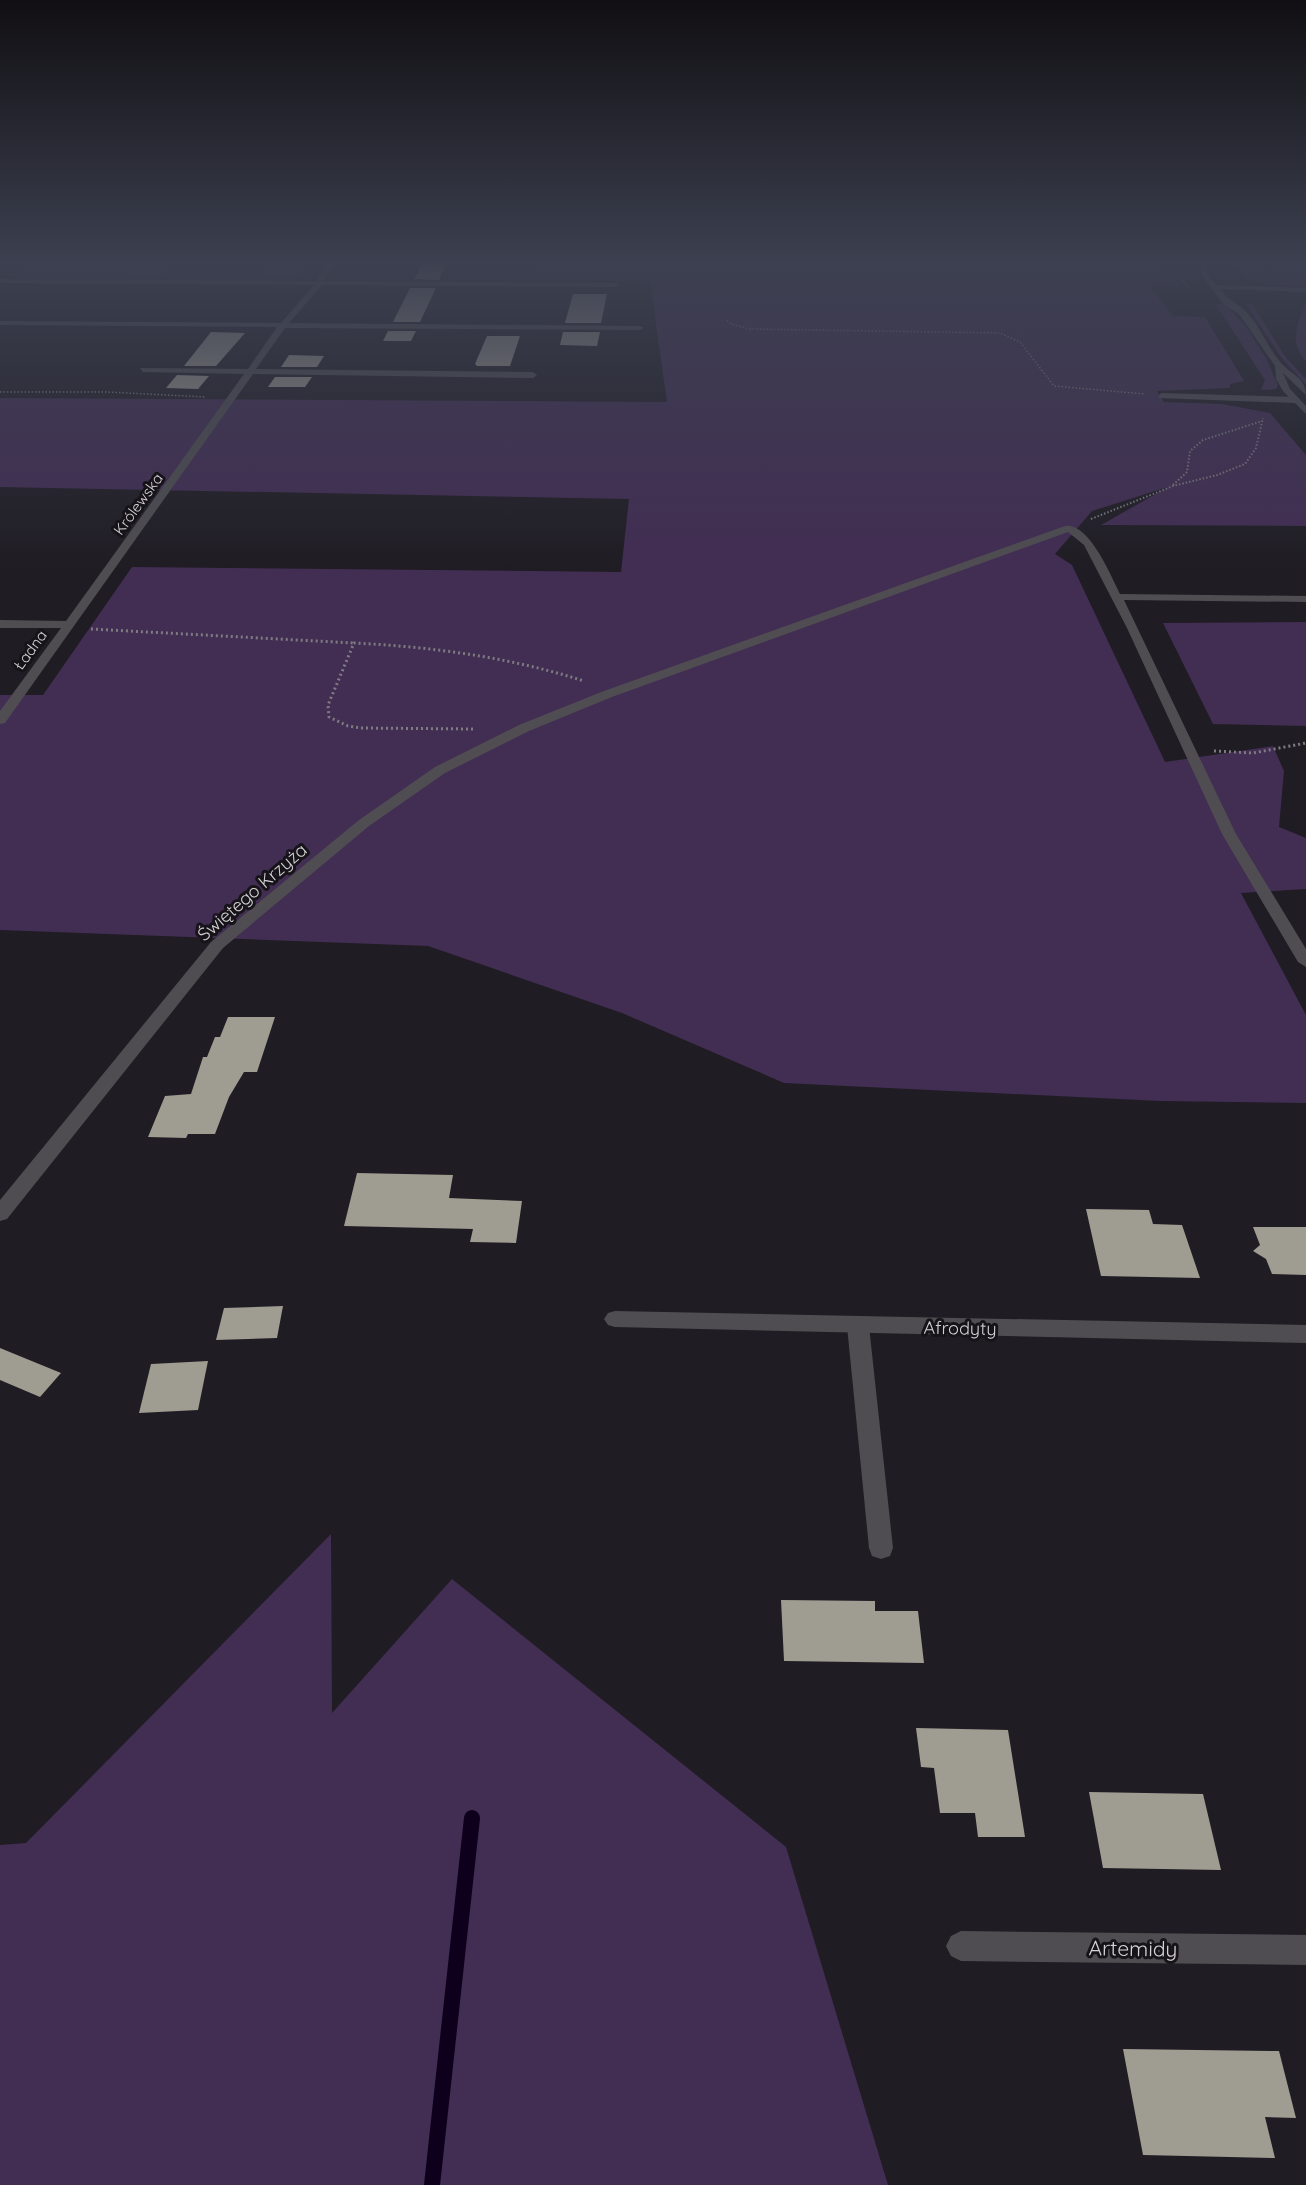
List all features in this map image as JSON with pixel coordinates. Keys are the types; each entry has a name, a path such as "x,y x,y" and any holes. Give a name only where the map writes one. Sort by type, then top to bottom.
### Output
{"street":[{"name":"Królewska","path":"68,625 254,366"},
{"path":"1292,397 1306,393 1293,375 1279,366 1278,375 1292,397 1306,411"},
{"path":"143,370 533,375"},
{"path":"1161,396 1292,397 1306,400"},
{"path":"1069,528 1088,543 1117,597 1229,834 1306,962"},
{"name":"Świętego Krzyża","path":"0,1214 217,945 364,822 440,770 509,736 611,693 1069,528"},
{"path":"1117,597 1306,598"},
{"name":"Ładna","path":"0,624 68,625"},
{"name":"Ładna","path":"0,720 68,625"},
{"name":"Afrodyty","path":"615,1319 1306,1334"},
{"path":"858,1326 881,1548"},
{"name":"Artemidy","path":"961,1946 1306,1950"}],"path":[{"path":"1039,366 1054,386 1161,396"},
{"path":"0,392 118,393 232,398"},
{"path":"1069,528 1173,486 1217,475 1245,464 1256,448 1262,421 1203,440 1190,451 1187,472 1173,486"},
{"path":"68,625 92,629 413,646 511,659 544,667 611,693"},
{"path":"354,643 327,705 329,717 336,722 361,728 478,729 509,736"},
{"path":"1189,749 1253,753 1306,743"}],"shaded area":[{"path":"662,366 1235,366 1244,381 1230,384 1230,388 1157,391 1164,402 1222,404 1270,413 1306,455 1306,526 1101,525 1168,487 1092,511 1055,554 1072,565 1165,762 1273,746 1284,771 1279,827 1306,838 1306,889 1241,893 1306,1015 1306,1103 1160,1101 784,1083 622,1013 428,946 0,930 0,695 43,695 132,567 621,572 629,499 0,487 0,398 667,402"},
{"path":"1256,366 1270,366 1278,385 1276,389 1261,390 1265,380"},
{"path":"1289,366 1294,366 1306,379 1306,385"},
{"path":"1306,622 1306,726 1213,724 1163,623"},
{"path":"331,1534 332,1713 452,1579 786,1847 888,2185 0,2185 0,1845 26,1843"}],"building":[{"path":"282,366 318,366 317,367"},
{"path":"177,375 209,376 198,389 166,388"},
{"path":"275,377 312,377 305,387 268,387"},
{"path":"228,1017 275,1017 257,1072 244,1072 229,1097 215,1134 188,1134 186,1138 148,1137 165,1096 191,1094 203,1057 207,1057 215,1037 220,1037"},
{"path":"357,1173 453,1175 449,1198 522,1201 516,1243 470,1242 473,1229 344,1226"},
{"path":"1086,1209 1149,1210 1153,1224 1182,1225 1200,1278 1101,1276"},
{"path":"1253,1227 1306,1227 1306,1275 1272,1274 1266,1259 1253,1251 1260,1245"},
{"path":"283,1306 277,1338 216,1340 224,1308"},
{"path":"0,1348 61,1373 40,1397 0,1380"},
{"path":"208,1361 198,1410 139,1413 151,1364"},
{"path":"781,1600 875,1601 875,1611 918,1611 924,1663 784,1661"},
{"path":"916,1728 1008,1730 1025,1837 978,1837 975,1813 940,1813 934,1768 921,1767"},
{"path":"1089,1792 1203,1794 1221,1870 1103,1868"},
{"path":"1123,2049 1279,2051 1296,2118 1265,2117 1275,2158 1143,2155"}],"waterway":[{"path":"432,2185 472,1818"}]}
